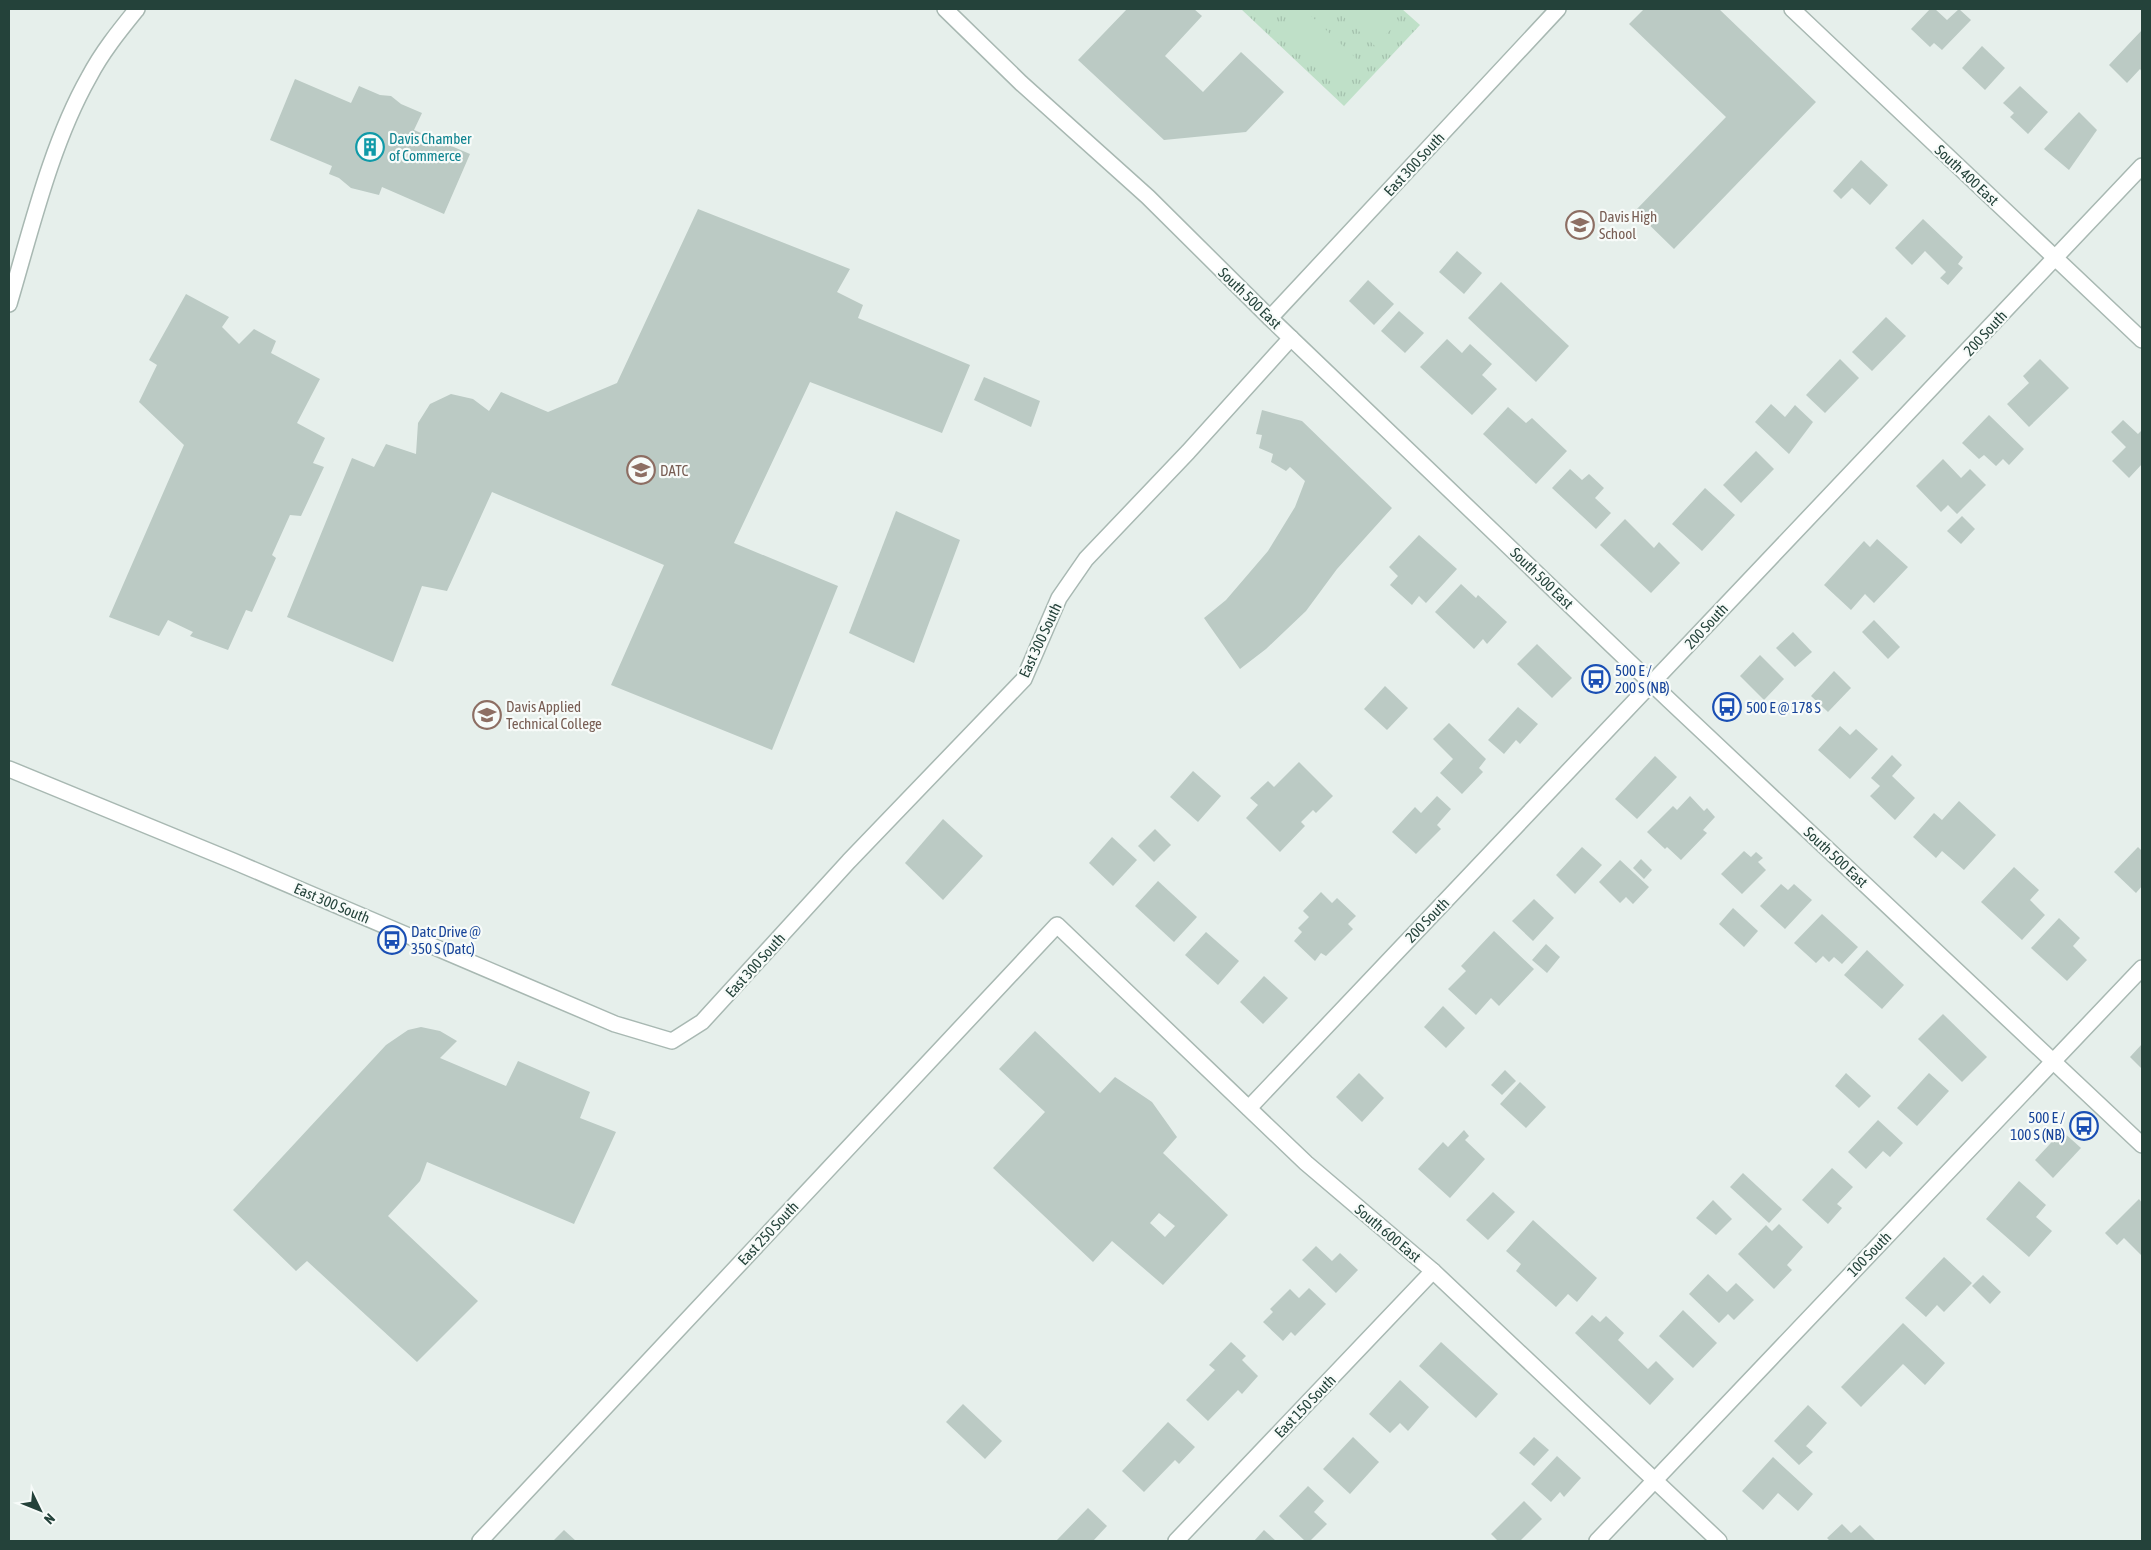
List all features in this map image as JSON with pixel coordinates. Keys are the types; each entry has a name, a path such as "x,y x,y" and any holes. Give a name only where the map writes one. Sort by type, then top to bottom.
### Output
{"street":[{"path":"9,304 50,171 72,111 89,77 104,53 137,9"},
{"name":"South 500 East","path":"946,9 1021,83 1148,197 1270,318 1652,683 2142,1145"},
{"name":"East 300 South","path":"1270,318 1558,9"},
{"name":"South 400 East","path":"1792,9 2142,340"},
{"name":"200 South","path":"1249,1108 2142,166"},
{"name":"East 300 South","path":"9,769 233,861 615,1024 672,1041 702,1022 849,861 1024,679 1059,598 1086,559 1188,452 1291,338"},
{"name":"South 600 East","path":"1057,925 1306,1163 1434,1271 1719,1541"},
{"name":"East 250 South","path":"480,1541 1057,925"},
{"name":"100 South","path":"1597,1541 2142,968"},
{"name":"East 150 South","path":"1176,1541 1434,1271"}],"green space":[{"path":"1241,9 1402,9 1420,25 1344,106"},
{"path":"1335,9 1386,9 1399,21 1375,46"},
{"path":"1306,11 1360,62 1336,87 1282,36"}],"building":[{"path":"1127,9 1194,9 1202,16 1165,56 1203,92 1241,52 1284,92 1246,132 1164,140 1078,60"},
{"path":"1644,9 1719,9 1816,102 1674,249 1635,211 1726,117 1629,24"},
{"path":"1930,9 1935,9 1947,20 1959,9 1971,20 1942,50 1934,43 1930,47 1911,29"},
{"path":"2142,30 2142,72 2140,69 2127,83 2109,65"},
{"path":"1982,46 2005,68 1985,90 1962,68"},
{"name":"Davis Chamber of Commerce","path":"295,79 351,103 359,86 380,95 391,96 401,104 422,113 414,130 470,154 444,214 382,187 379,195 351,188 339,178 329,174 332,166 270,140"},
{"path":"2020,86 2048,112 2028,134 2010,117 2014,113 2003,103"},
{"path":"2079,112 2097,130 2069,170 2044,149"},
{"path":"1861,160 1888,185 1870,205 1852,188 1841,199 1833,191"},
{"path":"698,209 850,269 837,292 863,305 858,318 970,365 942,433 810,382 734,543 838,586 772,750 611,685 664,565 492,492 447,591 422,586 393,662 287,617 352,458 374,467 386,444 416,454 418,423 430,404 451,394 473,399 489,411 501,392 548,412 617,383"},
{"path":"1923,219 1963,257 1958,264 1963,268 1948,285 1940,278 1946,272 1925,251 1912,265 1895,248"},
{"path":"1457,251 1482,273 1464,294 1439,272"},
{"path":"1368,280 1394,304 1374,325 1349,301"},
{"path":"1501,282 1569,346 1536,382 1468,318"},
{"path":"186,294 229,317 222,327 239,344 254,329 276,341 271,353 320,379 297,423 325,438 313,463 324,467 301,516 290,515 272,555 276,558 252,612 246,610 228,650 190,636 193,632 168,620 159,636 109,617 184,445 139,402 157,365 149,360"},
{"path":"1399,311 1424,333 1405,353 1381,331"},
{"path":"1886,317 1906,336 1872,371 1852,352"},
{"path":"1447,339 1462,353 1470,344 1492,364 1482,375 1497,389 1472,415 1420,367"},
{"path":"1840,359 1859,378 1825,413 1806,395"},
{"path":"2040,359 2069,388 2029,427 2007,404 2029,383 2023,376"},
{"path":"984,377 1040,401 1031,427 974,400"},
{"path":"1771,404 1785,417 1795,405 1813,422 1789,454 1755,422"},
{"path":"1508,407 1526,423 1532,418 1567,451 1536,484 1483,434"},
{"path":"1262,410 1302,421 1392,508 1337,569 1306,611 1266,649 1240,669 1204,618 1226,600 1268,551 1295,507 1305,481 1290,467 1286,471 1271,462 1273,454 1259,448 1262,435 1256,434"},
{"path":"1989,415 2024,449 2009,465 2003,459 1996,466 1984,455 1979,459 1962,443"},
{"path":"2123,420 2138,434 2142,430 2142,464 2129,478 2112,461 2126,447 2111,432"},
{"path":"1756,451 1774,469 1741,503 1723,485"},
{"path":"1943,459 1961,478 1970,469 1986,485 1957,514 1948,505 1941,512 1916,486"},
{"path":"1570,469 1582,480 1589,474 1604,488 1595,498 1611,513 1596,529 1552,488"},
{"path":"1705,488 1735,515 1702,551 1672,524"},
{"path":"896,511 960,540 914,663 849,633"},
{"path":"1962,516 1975,529 1961,544 1947,531"},
{"path":"1625,519 1654,548 1659,542 1680,563 1651,593 1600,545"},
{"path":"1419,535 1457,569 1426,603 1419,596 1412,605 1390,585 1398,576 1389,567"},
{"path":"1877,539 1908,567 1874,603 1865,594 1851,610 1824,585 1864,541 1870,547"},
{"path":"1461,584 1476,598 1478,595 1507,622 1487,644 1483,639 1474,649 1435,612"},
{"path":"1874,620 1900,647 1888,659 1862,632"},
{"path":"1793,632 1812,652 1795,667 1776,648"},
{"path":"1537,644 1572,678 1552,698 1517,664"},
{"path":"1760,655 1784,679 1764,700 1740,676"},
{"path":"1834,671 1851,688 1828,712 1811,696"},
{"path":"1385,686 1408,708 1387,730 1364,709"},
{"path":"1518,707 1538,724 1520,744 1516,740 1504,754 1488,740"},
{"path":"1449,723 1486,759 1479,768 1483,772 1462,794 1440,773 1453,759 1433,739"},
{"path":"1840,726 1850,735 1856,729 1878,749 1850,779 1818,750"},
{"path":"1892,755 1902,765 1892,776 1915,798 1895,820 1870,796 1880,786 1871,778"},
{"path":"1655,756 1677,777 1637,819 1615,799"},
{"path":"1299,762 1333,796 1316,813 1313,810 1301,822 1305,826 1280,852 1246,818 1258,805 1250,798 1268,781 1274,787"},
{"path":"1193,771 1221,796 1198,822 1170,797"},
{"path":"1437,796 1451,809 1437,825 1441,829 1416,854 1392,832 1415,807 1421,813"},
{"path":"1690,796 1704,811 1707,808 1715,817 1703,830 1707,833 1681,860 1667,847 1665,849 1647,832 1673,806 1677,810"},
{"path":"1959,801 1996,835 1964,870 1942,851 1936,858 1913,837 1934,813 1942,820"},
{"path":"943,819 983,856 943,900 905,863"},
{"path":"1155,829 1171,845 1154,862 1138,846"},
{"path":"1112,837 1137,860 1113,886 1089,863"},
{"path":"1582,847 1602,865 1575,894 1556,875"},
{"path":"2138,847 2142,851 2142,886 2136,893 2114,872"},
{"path":"1744,851 1751,857 1756,852 1763,858 1758,862 1766,870 1742,894 1721,874"},
{"path":"1641,859 1652,870 1644,879 1633,868"},
{"path":"1620,860 1649,887 1633,904 1626,897 1620,903 1599,882"},
{"path":"2014,867 2039,890 2030,900 2045,915 2022,940 1981,902"},
{"path":"1158,881 1197,917 1174,942 1135,906"},
{"path":"1781,884 1788,890 1794,884 1812,900 1785,929 1760,906"},
{"path":"1321,892 1332,903 1337,898 1356,916 1348,924 1353,929 1326,956 1321,953 1315,961 1294,941 1302,932 1298,928 1309,917 1303,911"},
{"path":"1534,899 1554,918 1533,941 1512,921"},
{"path":"1733,908 1758,931 1744,947 1719,924"},
{"path":"1822,914 1858,947 1842,964 1834,957 1829,962 1823,956 1816,963 1794,943"},
{"path":"2059,918 2080,938 2073,946 2087,960 2067,981 2031,948"},
{"path":"1494,931 1534,969 1499,1006 1491,998 1476,1015 1448,989 1466,971 1461,966"},
{"path":"1206,932 1239,961 1218,985 1185,955"},
{"path":"1546,944 1560,957 1547,973 1532,960"},
{"path":"1867,950 1904,985 1882,1009 1844,975"},
{"path":"1264,976 1288,998 1263,1024 1240,1002"},
{"path":"1443,1006 1465,1028 1446,1048 1424,1027"},
{"path":"1943,1014 1987,1057 1962,1082 1918,1039"},
{"path":"421,1027 440,1031 457,1041 440,1058 506,1086 518,1061 590,1092 580,1118 616,1132 574,1224 427,1162 420,1181 388,1216 478,1301 417,1362 307,1261 296,1271 233,1210 386,1045 408,1030"},
{"path":"1035,1031 1100,1093 1115,1077 1152,1102 1177,1137 1163,1153 1228,1215 1163,1285 1112,1241 1093,1262 993,1168 1045,1112 999,1069","holes":["1159,1213 1175,1226 1165,1237 1150,1223"]},
{"path":"2142,1044 2142,1069 2130,1057"},
{"path":"1505,1070 1516,1081 1502,1095 1491,1085"},
{"path":"1359,1073 1384,1098 1362,1122 1336,1097"},
{"path":"1846,1073 1871,1096 1859,1108 1835,1086"},
{"path":"1929,1073 1949,1091 1917,1126 1897,1108"},
{"path":"1520,1082 1546,1107 1526,1128 1500,1104"},
{"path":"1878,1120 1903,1143 1890,1157 1883,1151 1866,1169 1848,1152"},
{"path":"1464,1130 1469,1136 1465,1140 1485,1159 1450,1198 1418,1169 1443,1142 1448,1147"},
{"path":"2062,1131 2081,1148 2053,1178 2035,1160"},
{"path":"1832,1168 1853,1187 1837,1204 1842,1208 1828,1224 1802,1200"},
{"path":"1743,1173 1782,1209 1769,1223 1730,1187"},
{"path":"2019,1181 2046,1205 2036,1217 2052,1231 2029,1257 1986,1219"},
{"path":"1493,1192 1515,1212 1488,1240 1466,1220"},
{"path":"2139,1199 2142,1203 2141,1255 2124,1238 2117,1245 2105,1233"},
{"path":"1713,1200 1732,1219 1716,1235 1696,1218"},
{"path":"1533,1220 1597,1278 1577,1302 1568,1294 1556,1307 1516,1271 1521,1264 1506,1251"},
{"path":"1779,1224 1803,1247 1787,1265 1792,1270 1774,1289 1738,1254 1766,1225 1772,1231"},
{"path":"1316,1246 1332,1261 1340,1253 1358,1270 1336,1293 1302,1260"},
{"path":"1944,1257 1972,1283 1944,1312 1937,1305 1926,1317 1905,1298"},
{"path":"1708,1274 1727,1292 1736,1283 1754,1300 1734,1320 1728,1314 1719,1323 1689,1294"},
{"path":"1983,1275 2001,1292 1990,1304 1972,1286"},
{"path":"1309,1288 1326,1304 1295,1336 1291,1332 1283,1341 1263,1322 1273,1312 1270,1309 1290,1289 1299,1298"},
{"path":"1683,1310 1717,1343 1693,1368 1659,1336"},
{"path":"1592,1315 1600,1322 1606,1316 1624,1333 1618,1340 1648,1369 1656,1361 1674,1379 1650,1405 1575,1333"},
{"path":"1903,1323 1945,1363 1925,1385 1903,1364 1861,1407 1841,1387"},
{"path":"1231,1342 1246,1356 1242,1360 1258,1376 1242,1394 1238,1390 1208,1421 1186,1400 1215,1370 1209,1365"},
{"path":"1441,1342 1498,1394 1476,1418 1419,1366"},
{"path":"1400,1380 1429,1407 1408,1431 1400,1423 1390,1433 1369,1414"},
{"path":"963,1404 1002,1441 985,1459 946,1422"},
{"path":"1808,1405 1827,1423 1806,1446 1813,1452 1799,1465 1774,1441"},
{"path":"1168,1422 1195,1447 1179,1464 1175,1460 1144,1492 1122,1471"},
{"path":"1353,1437 1379,1462 1350,1494 1323,1469"},
{"path":"1534,1437 1549,1450 1534,1466 1519,1453"},
{"path":"1557,1456 1581,1478 1564,1497 1560,1492 1551,1502 1531,1484"},
{"path":"1773,1457 1813,1494 1798,1511 1778,1493 1763,1510 1742,1491"},
{"path":"1308,1486 1324,1501 1314,1512 1327,1524 1310,1541 1305,1541 1279,1516"},
{"path":"1524,1501 1542,1519 1520,1541 1498,1541 1491,1534"},
{"path":"1088,1508 1107,1526 1093,1541 1056,1541"},
{"path":"1842,1524 1851,1533 1860,1525 1876,1541 1830,1541 1827,1538"},
{"path":"564,1530 576,1541 553,1541"},
{"path":"1264,1530 1276,1541 1254,1541"}],"place":[{"name":"Davis Chamber of Commerce","path":"370,147"},
{"name":"Davis High School","path":"1580,225"},
{"name":"DATC","path":"641,470"},
{"name":"500 E / 200 S (NB)","path":"1596,679"},
{"name":"500 E @ 178 S","path":"1727,707"},
{"name":"Davis Applied Technical College","path":"487,715"},
{"name":"Datc Drive @ 350 S (Datc)","path":"392,940"},
{"name":"500 E / 100 S (NB)","path":"2084,1126"}]}
